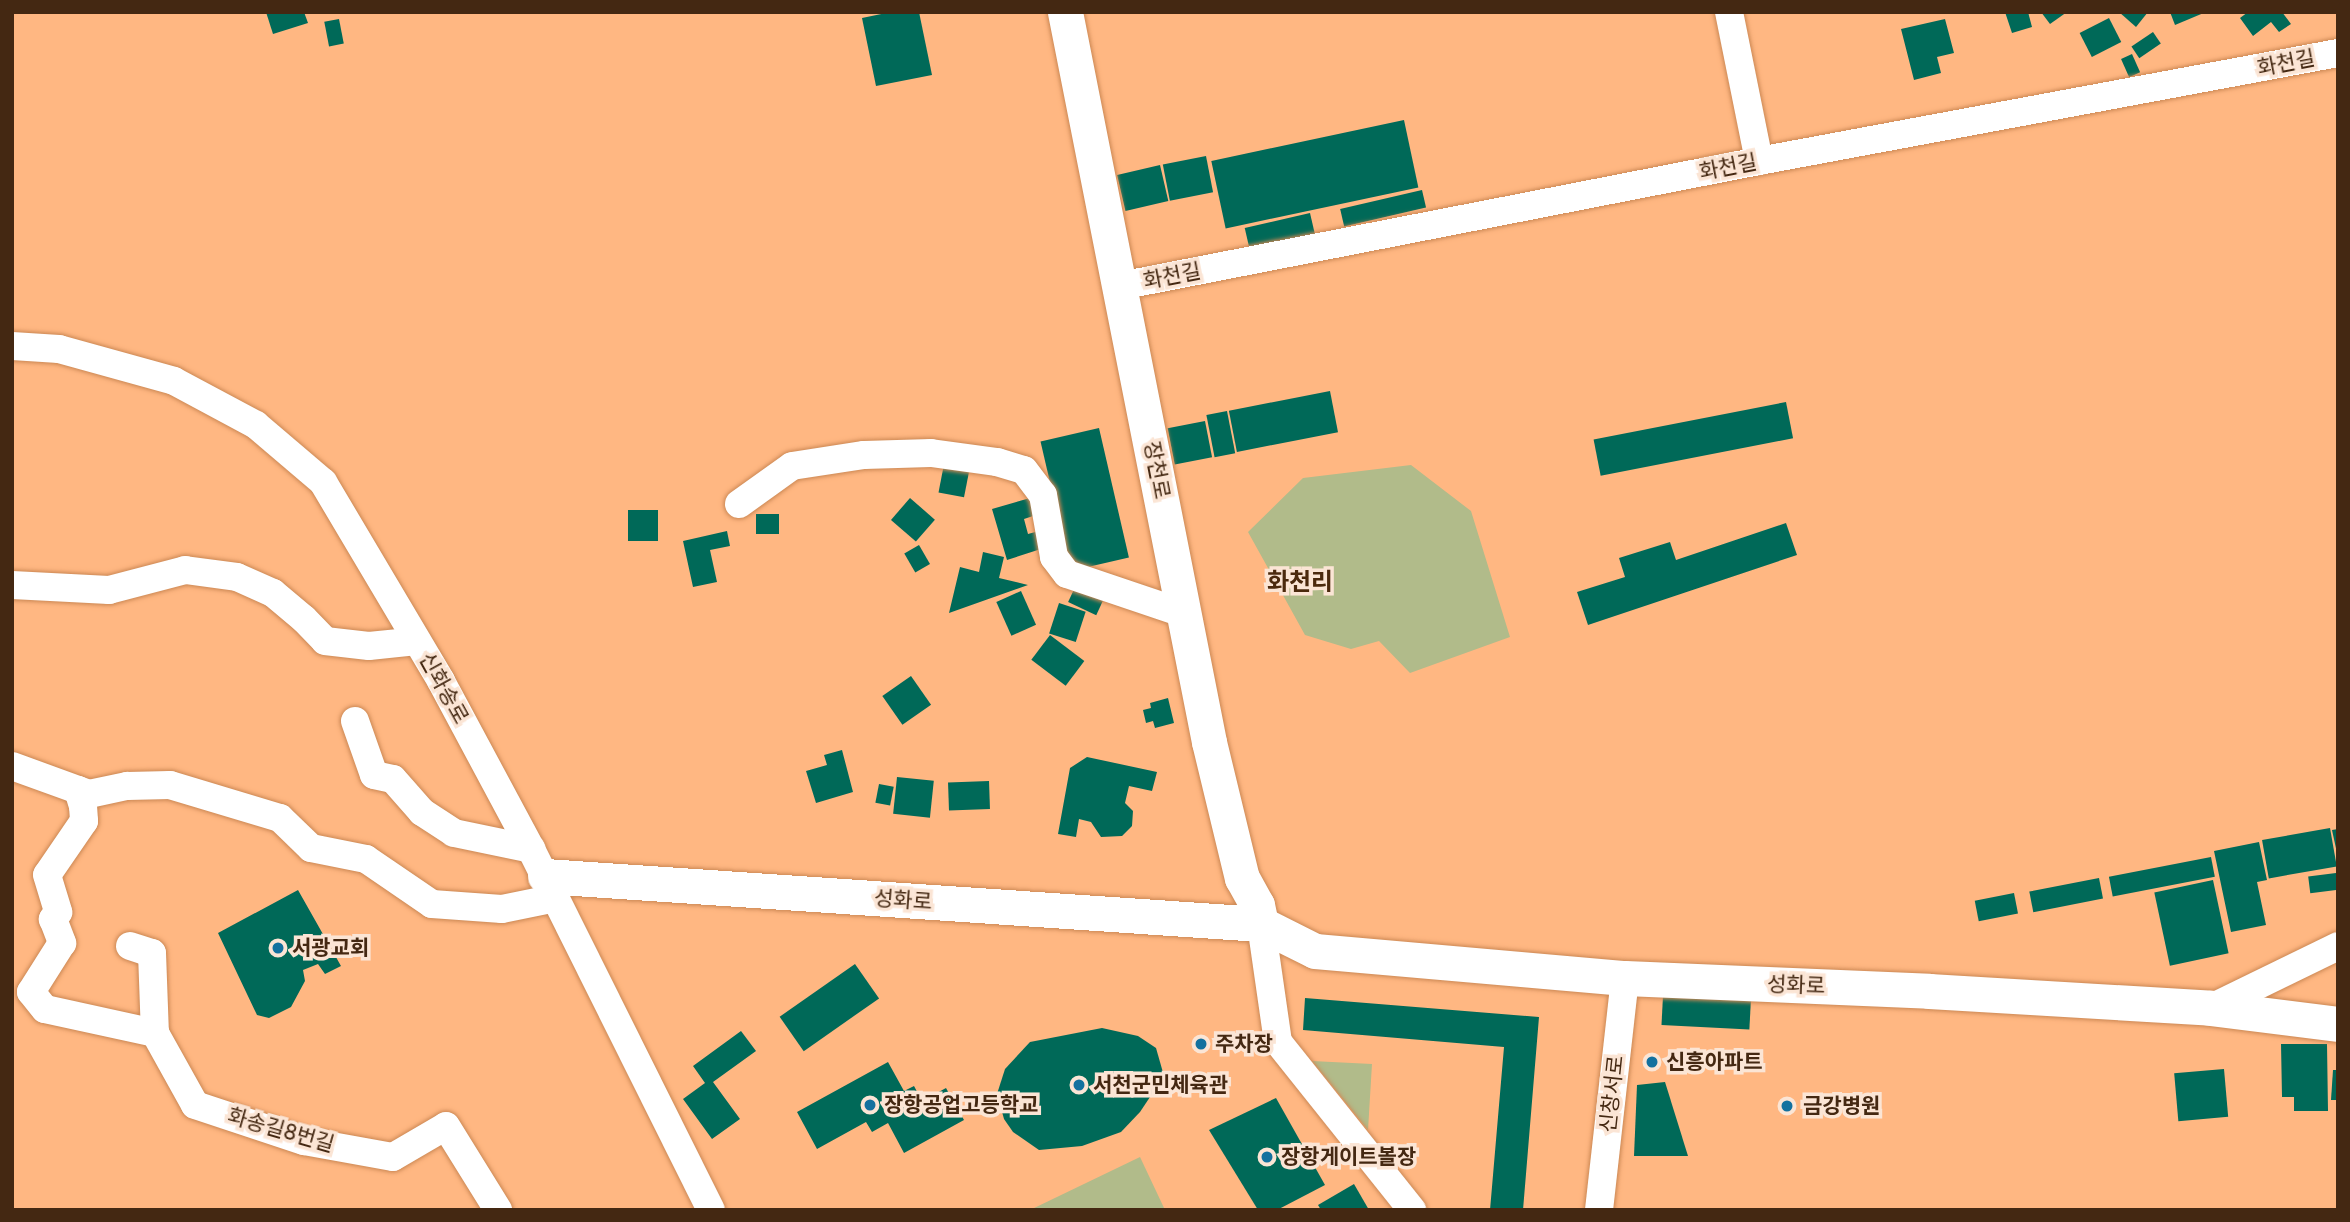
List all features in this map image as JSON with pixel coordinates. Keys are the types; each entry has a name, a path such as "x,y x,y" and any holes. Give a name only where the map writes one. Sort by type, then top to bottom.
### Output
{"main road":[{"name":"장천로","path":"1065,12 1209,742 1238,864 1261,924"},
{"name":"성화로","path":"544,874 1261,924 1315,951 1625,978 1928,990 2211,1008 2338,1024"}],"street":[{"path":"1729,12 1759,161"},
{"name":"화천길","path":"1120,286 1759,161 2338,53"},
{"name":"신화송로","path":"12,346 59,349 174,381 256,425 323,482 417,641 544,874 711,1210"},
{"path":"739,504 792,467 864,454 931,453 997,462 1024,470 1043,495 1054,557 1066,574 1185,614"},
{"path":"12,585 109,590 185,570 237,578 273,593 304,619 325,642 369,646 417,641"},
{"path":"12,766 89,794 127,786 170,785 280,818 311,848 366,859 432,904 502,909 544,874 454,833 422,812 393,779 374,775 355,721"},
{"path":"78,790 84,821 47,875 58,912 53,919 62,943 24,1001 45,1009 155,1033"},
{"path":"1261,924 1278,1042 1412,1210"},
{"name":"화송길8번길","path":"130,946 152,953 155,1033 195,1105 304,1141 393,1157 446,1126 498,1210"},
{"path":"2211,1008 2338,946"},
{"name":"신창서로","path":"1599,1210 1625,978"}],"green space":[{"path":"1411,465 1471,511 1510,637 1410,673 1379,641 1351,649 1305,635 1248,532 1303,478"},
{"path":"1312,1061 1372,1064 1368,1130"},
{"path":"1140,1157 1165,1210 1030,1210"}],"building":[{"path":"266,12 304,12 308,23 273,34"},
{"path":"891,12 919,12 932,75 876,86 862,18"},
{"path":"2005,12 2028,12 2032,27 2012,33"},
{"path":"2041,12 2067,12 2050,24"},
{"path":"2119,12 2148,12 2136,27"},
{"path":"2170,12 2206,12 2175,25"},
{"path":"2248,12 2282,12 2291,24 2279,32 2271,22 2253,36 2240,18"},
{"path":"2109,18 2121,42 2092,57 2080,33"},
{"path":"339,19 344,44 329,46 324,22"},
{"path":"1945,19 1954,53 1937,57 1941,73 1914,80 1901,29"},
{"path":"2153,32 2161,44 2139,58 2131,47"},
{"path":"2132,54 2140,72 2129,77 2121,59"},
{"path":"1404,120 1418,187 1226,228 1211,161"},
{"path":"1206,156 1213,192 1170,201 1163,164"},
{"path":"1160,165 1168,201 1125,211 1117,175"},
{"path":"1422,190 1426,208 1344,226 1340,209"},
{"path":"1310,213 1316,240 1251,255 1245,228"},
{"path":"1330,391 1338,432 1237,452 1229,411"},
{"path":"1786,402 1793,438 1601,476 1594,439"},
{"path":"1227,411 1235,453 1215,457 1206,415"},
{"path":"1205,421 1212,457 1175,465 1168,428"},
{"path":"1099,428 1129,558 1070,571 1041,441"},
{"path":"945,459 971,464 964,497 939,492"},
{"path":"1037,496 1042,513 1024,519 1028,534 1039,531 1044,548 1007,560 992,509"},
{"path":"910,498 935,520 916,542 891,520"},
{"path":"628,510 658,510 658,541 628,541"},
{"path":"756,514 779,514 779,534 756,534"},
{"path":"1786,523 1797,555 1588,625 1577,592 1625,577 1619,558 1670,542 1676,560"},
{"path":"727,531 730,546 710,550 717,582 693,587 683,541"},
{"path":"919,545 930,564 915,573 904,554"},
{"path":"983,552 1004,557 999,578 1028,585 949,613 960,567 979,572"},
{"path":"1077,583 1105,596 1096,615 1068,602"},
{"path":"1021,591 1036,625 1011,636 996,602"},
{"path":"1059,603 1086,612 1076,642 1049,633"},
{"path":"1050,635 1084,661 1066,686 1031,660"},
{"path":"911,676 931,705 902,725 882,696"},
{"path":"1168,698 1174,723 1155,728 1153,721 1146,723 1143,710 1151,708 1150,703"},
{"path":"842,750 853,792 816,803 806,771 827,765 824,755"},
{"path":"1087,757 1157,772 1152,791 1129,786 1125,803 1133,811 1132,826 1122,836 1101,837 1091,822 1079,819 1076,837 1058,834 1070,768"},
{"path":"897,777 934,781 930,818 893,814"},
{"path":"989,781 990,809 949,810 948,782"},
{"path":"879,784 894,787 890,806 875,803"},
{"path":"2330,828 2337,866 2269,878 2262,840"},
{"path":"2338,829 2338,853 2337,853 2332,830"},
{"path":"2259,842 2267,880 2257,882 2266,925 2231,932 2214,851"},
{"path":"2211,857 2215,877 2113,896 2109,877"},
{"path":"2336,873 2338,890 2310,893 2308,876"},
{"path":"2099,878 2103,899 2033,912 2029,892"},
{"path":"2213,880 2229,953 2170,966 2154,892"},
{"name":"서광교회","path":"298,890 341,966 325,974 318,964 303,970 305,981 291,1007 269,1018 257,1015 218,933"},
{"path":"2014,893 2018,914 1979,921 1975,901"},
{"path":"855,964 879,998 804,1051 780,1017"},
{"path":"1663,996 1751,1001 1749,1030 1661,1025"},
{"path":"1305,998 1539,1017 1523,1210 1490,1210 1504,1047 1303,1030"},
{"name":"서천군민체육관","path":"1102,1028 1138,1036 1156,1048 1164,1076 1140,1112 1121,1132 1082,1146 1039,1150 1013,1132 1004,1119 997,1094 1005,1069 1030,1042"},
{"path":"741,1031 756,1051 713,1082 740,1119 712,1139 683,1099 705,1083 693,1066"},
{"path":"2281,1044 2327,1044 2328,1111 2294,1111 2294,1097 2282,1097"},
{"path":"888,1062 904,1091 914,1086 922,1101 946,1088 964,1120 904,1153 888,1123 872,1132 866,1122 817,1149 797,1112"},
{"path":"2224,1069 2228,1117 2178,1121 2174,1073"},
{"path":"2333,1070 2338,1070 2338,1100 2331,1100"},
{"path":"1665,1082 1688,1156 1634,1156 1637,1085"},
{"name":"장항게이트볼장","path":"1276,1098 1325,1185 1277,1210 1258,1210 1209,1130"},
{"path":"1354,1184 1369,1210 1321,1210 1318,1205"}],"place":[{"name":"서광교회","path":"278,948"},
{"name":"주차장","path":"1201,1044"},
{"name":"신흥아파트","path":"1652,1062"},
{"name":"서천군민체육관","path":"1079,1085"},
{"name":"장항공업고등학교","path":"870,1105"},
{"name":"금강병원","path":"1787,1106"},
{"name":"장항게이트볼장","path":"1267,1157"}],"district":[{"name":"화천리","path":"1300,582"}]}
